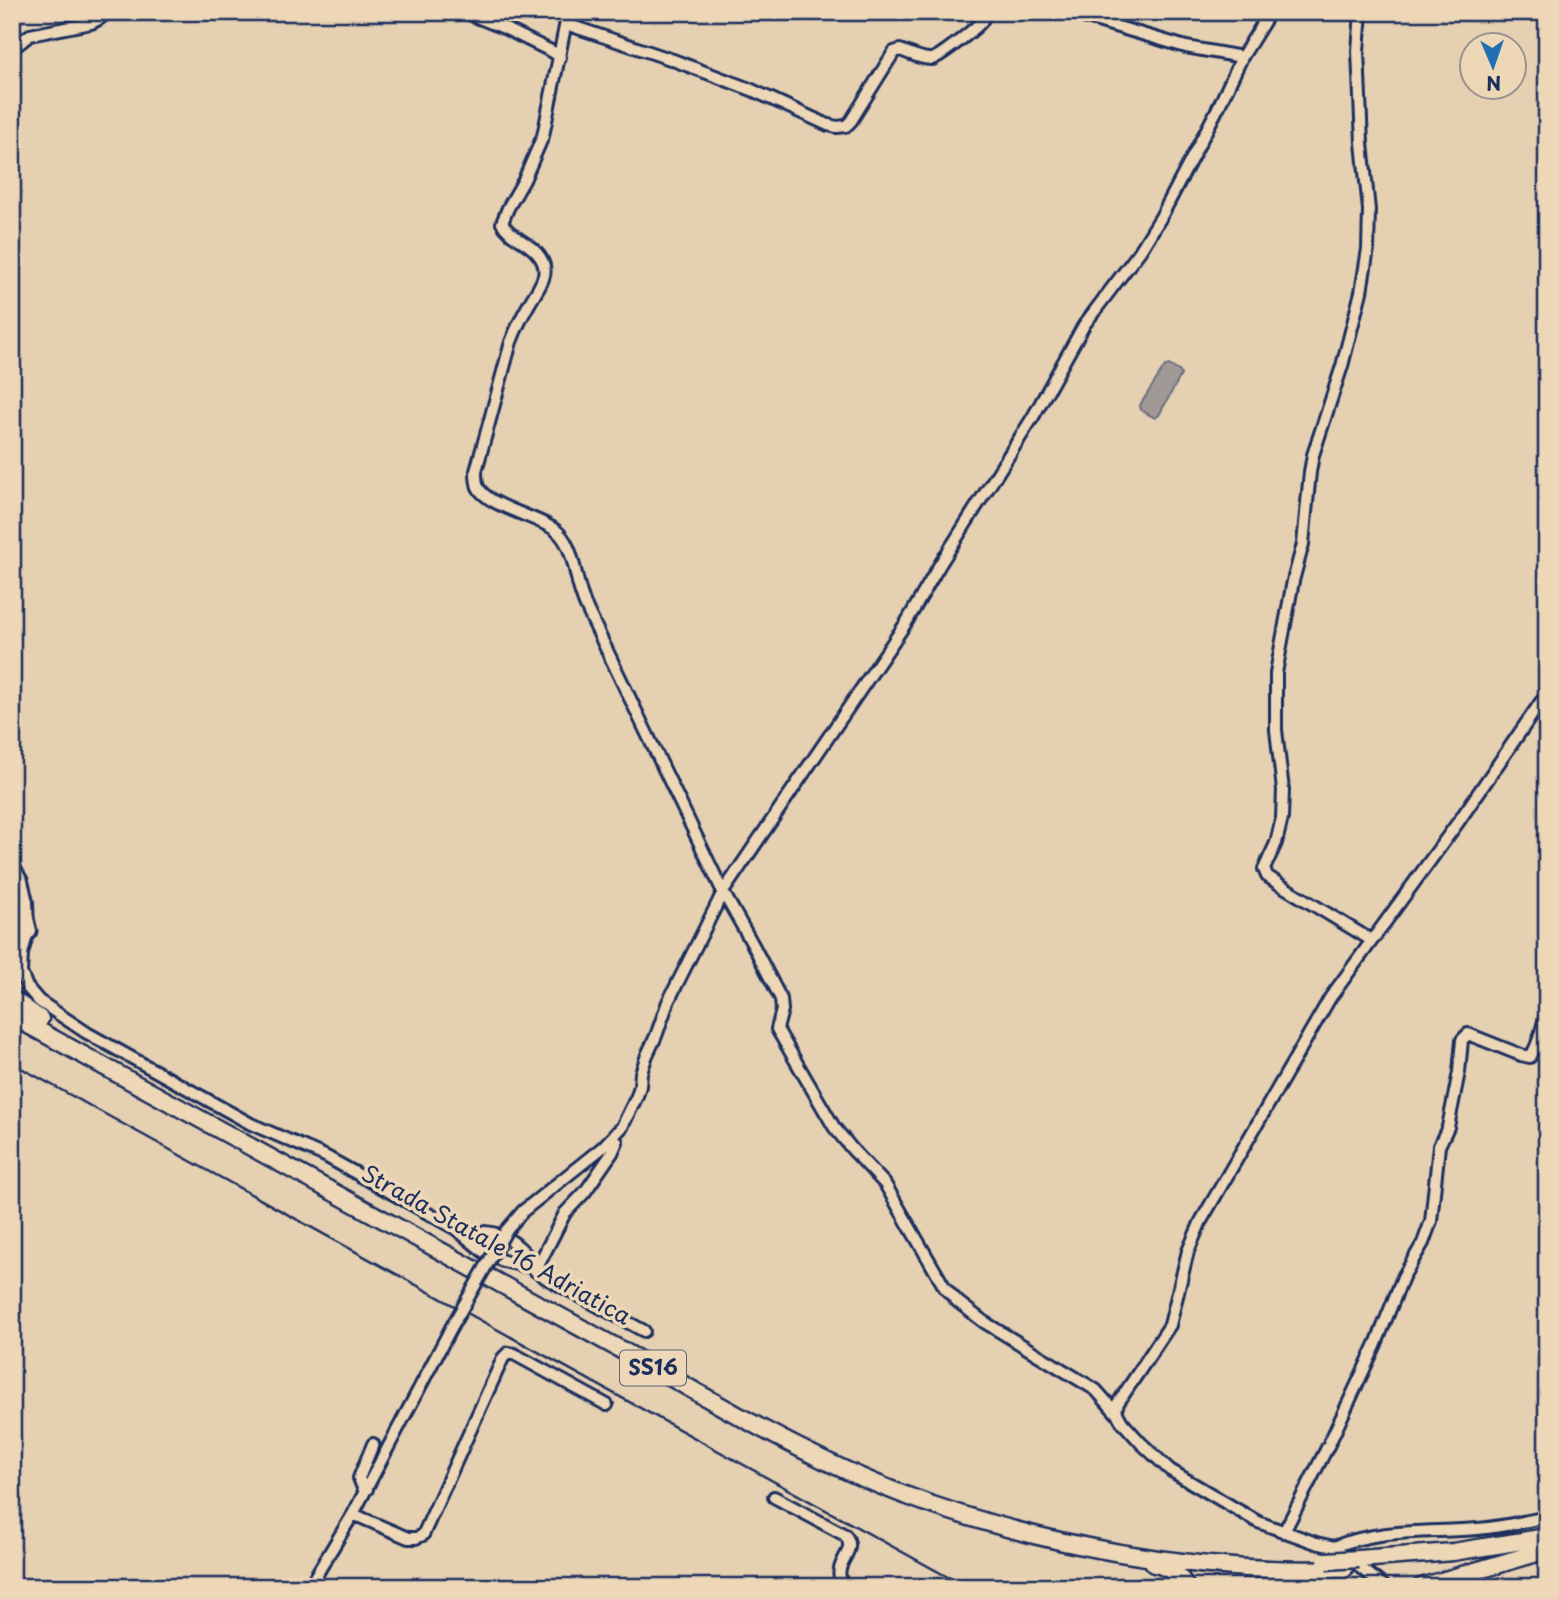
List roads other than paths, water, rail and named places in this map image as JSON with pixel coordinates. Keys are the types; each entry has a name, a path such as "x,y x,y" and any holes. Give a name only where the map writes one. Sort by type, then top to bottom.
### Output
{"highway":[{"path":"12,897 23,911 28,931"},
{"name":"Strada Statale 16 Adriatica","path":"12,1002 762,1418 866,1468 973,1508 1094,1539 1204,1555 1296,1561 1330,1554 1365,1564 1460,1561 1547,1548"},
{"name":"Strada Statale 16 Adriatica","path":"12,1016 755,1426 902,1494 983,1522 1110,1551 1262,1569 1344,1569 1547,1537"},
{"path":"1023,1532 1064,1548 1168,1567 1181,1578 1186,1587"},
{"path":"1421,1587 1547,1548"}],"street":[{"path":"12,49 30,35 62,27 80,26 99,19 108,12"},
{"path":"464,12 502,27 560,57"},
{"path":"987,12 981,22 935,59 925,59 900,50 894,52 851,121 846,126 837,127 567,18 543,135 502,223 542,260 544,279 517,326 511,342 476,471 477,484 479,489 494,501 547,524 563,537 589,613 723,892 780,999 780,1034 834,1127 885,1184 945,1288 984,1322 1096,1390 1141,1443 1170,1470 1247,1516 1316,1543 1385,1587"},
{"path":"1067,12 1186,47 1242,57"},
{"path":"309,1587 354,1514 451,1328 506,1231 531,1203 603,1147 622,1127 640,1086 647,1055 668,1002 723,892 906,623 1032,417 1084,325 1140,251 1219,108 1242,57 1270,12"},
{"path":"1361,12 1357,51 1369,209 1368,249 1361,292 1342,366 1313,454 1303,544 1293,581 1276,673 1276,730 1283,790 1282,818 1276,843 1264,869 1267,876 1279,884 1371,940"},
{"path":"1118,1415 1118,1403 1170,1325 1188,1251 1201,1221 1330,998 1459,821 1547,693"},
{"path":"12,864 22,881 27,902 28,931 22,954 21,973 27,987 39,1001 87,1033 251,1124 325,1156 456,1229 484,1252 541,1273 644,1331"},
{"path":"1284,1532 1335,1432 1431,1221 1439,1146 1448,1126 1459,1072 1462,1040 1468,1034 1530,1056 1536,1050 1547,1013"},
{"path":"541,1273 565,1213 586,1192 611,1153 617,1142 613,1137"},
{"path":"456,1229 496,1233 516,1244 541,1273"},
{"path":"354,1514 408,1538 422,1535 503,1358 508,1353 607,1405"},
{"path":"367,1489 363,1488 359,1478 373,1444"},
{"path":"774,1497 845,1535 849,1540 849,1550 840,1566 839,1575 844,1587"},
{"path":"1330,1554 1352,1540 1397,1533 1501,1527 1547,1517"}],"railway":[{"path":"12,1063 966,1587"}]}
